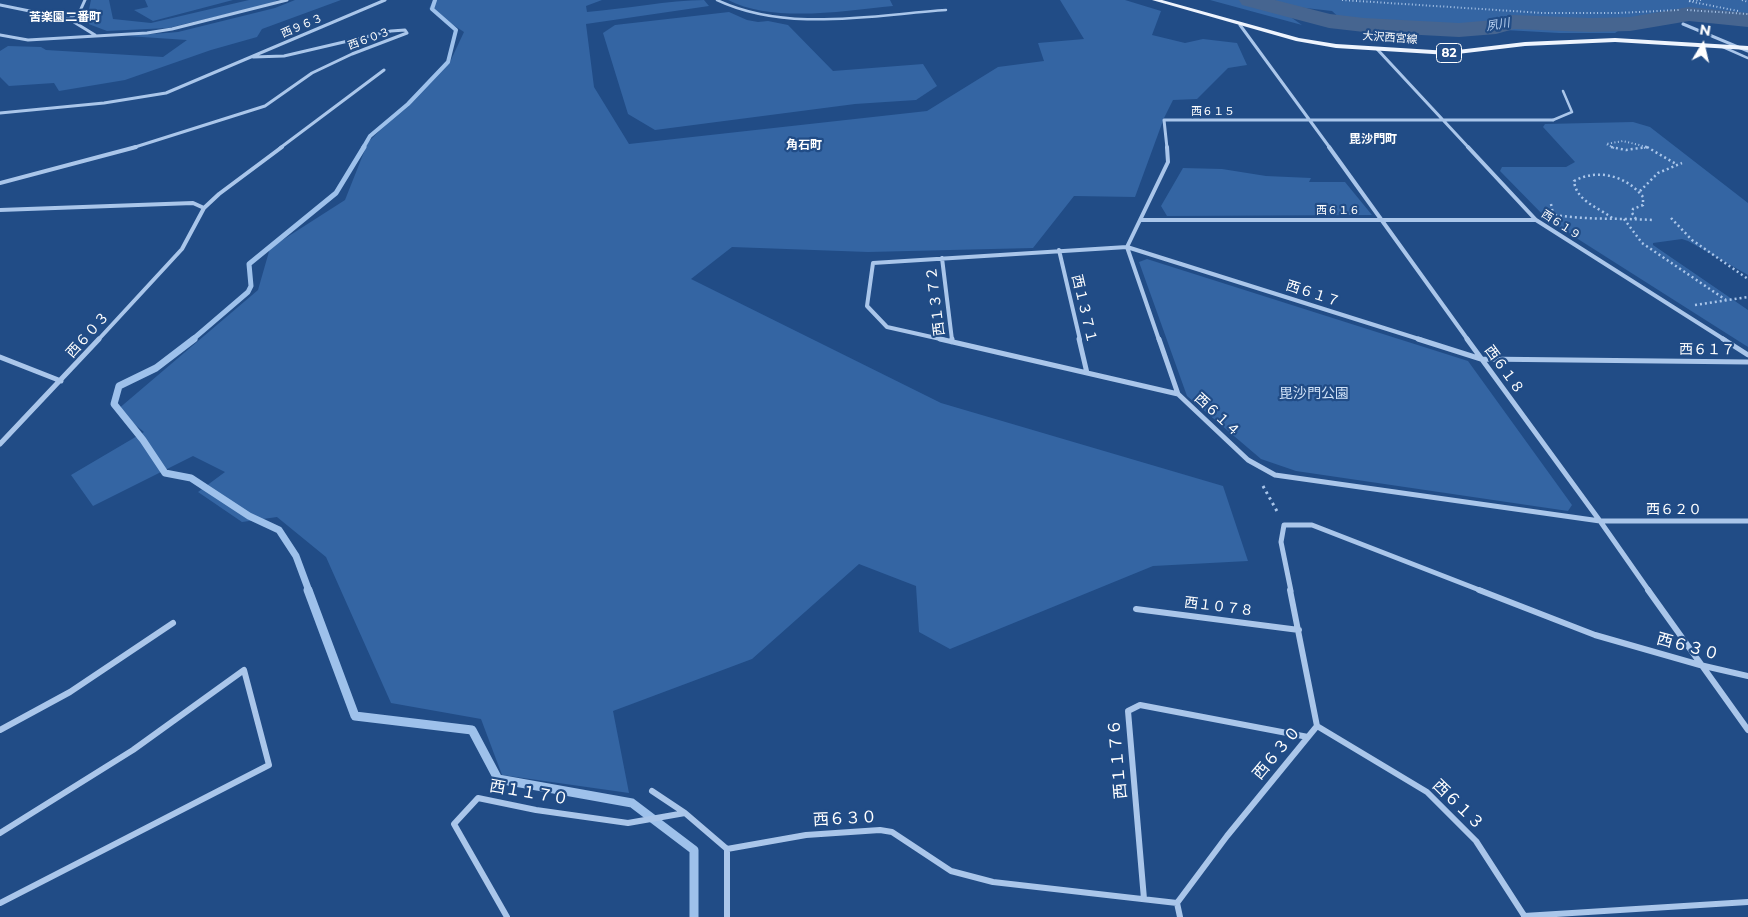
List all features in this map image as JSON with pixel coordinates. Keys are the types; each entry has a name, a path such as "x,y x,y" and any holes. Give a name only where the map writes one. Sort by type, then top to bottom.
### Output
{"main road":[{"name":"大沢西宮線","path":"1155,0 1298,40 1378,49 1462,53 1525,44 1609,40 1721,46 1748,50"}],"street":[{"path":"69,19 80,11 85,0"},
{"path":"0,35 28,40 172,29 287,0"},
{"name":"西９６３","path":"253,57 385,0"},
{"path":"0,6 69,19 95,35"},
{"path":"1683,24 1739,48"},
{"name":"西６１８","path":"1240,25 1382,220 1480,359 1600,521 1700,665 1748,730"},
{"name":"西６０３","path":"0,113 104,103 166,93 253,57 284,56 391,31 404,30 407,34 352,54 312,73 265,106 136,147 0,183"},
{"name":"西６１９","path":"1378,49 1536,220 1748,355"},
{"name":"西６０３","path":"0,444 61,381 182,249 204,208 219,194 384,70"},
{"name":"西６１５","path":"1127,247 1168,162 1164,120 1553,120"},
{"path":"0,210 193,203 204,208"},
{"name":"西６１６","path":"1140,220 1536,220"},
{"path":"1127,247 1178,394"},
{"name":"西６１７","path":"873,263 1127,247 1480,359 1748,362"},
{"name":"西１３７１","path":"1058,250 1087,373"},
{"name":"西１３７２","path":"942,258 952,342"},
{"name":"西６１４","path":"873,263 868,306 887,327 1178,394 1248,460 1275,475 1600,521"},
{"path":"0,357 61,381"},
{"name":"西６２０","path":"1600,521 1748,521"},
{"name":"西６３０","path":"727,849 806,835 832,835 880,830 892,832 951,871 994,882 1177,903 1226,836 1317,726 1281,542 1284,525 1312,525 1596,635 1700,665 1748,676"},
{"name":"西１０７８","path":"1136,609 1298,630"},
{"path":"0,730 70,692 173,623"},
{"path":"0,833 133,750 244,670 269,765 0,903"},
{"name":"西１１７６","path":"1144,899 1128,711 1140,705 1308,738"},
{"name":"西６１３","path":"1317,726 1427,792 1476,841 1524,916"},
{"path":"652,791 685,813 727,849 728,917"},
{"name":"西１１７０","path":"508,917 454,824 478,798 536,810 628,823 685,813"},
{"path":"1524,916 1748,902"},
{"path":"1177,903 1180,917"}],"lane":[{"path":"716,0 724,5 774,17 811,18 946,10"},
{"path":"1721,46 1748,58"},
{"path":"1553,120 1572,112 1563,91"}],"path":[{"path":"1342,0 1543,13 1617,13 1698,9 1748,13"},
{"path":"1701,0 1688,1 1748,13"},
{"path":"1742,0 1748,2"},
{"path":"1648,147 1625,151 1614,149 1606,144 1611,141 1626,142 1648,147 1676,164"},
{"path":"1640,191 1645,183 1676,164 1682,163"},
{"path":"1612,218 1578,195 1573,187 1574,182 1578,178 1589,175 1609,177 1622,181 1640,191 1643,197 1642,205 1633,209 1632,213 1636,219"},
{"path":"1551,204 1553,214"},
{"path":"1529,213 1553,214 1583,219 1653,220"},
{"path":"1670,218 1692,240 1748,279"},
{"path":"1624,219 1642,243 1726,300"},
{"path":"1675,308 1748,297"},
{"path":"1262,484 1284,525"}],"green space":[{"path":"91,0 109,0 113,19 151,23 249,0 278,0 269,4 168,28 107,31 86,23"},
{"path":"145,0 233,0 153,21 134,10 148,7"},
{"path":"295,0 341,0 262,29 257,37 211,50 125,80 59,91 54,83 9,86 0,77 0,51 8,46 163,57 187,40 127,36 178,32 275,8"},
{"path":"433,0 602,0 586,6 587,12 676,1 704,0 709,6 586,24 594,87 629,144 927,111 998,67 1044,61 1038,43 1084,39 1060,0 1125,0 1161,11 1152,35 1185,43 1203,39 1237,43 1247,65 1228,68 1197,99 1173,100 1164,118 1135,197 1074,196 1033,248 868,252 732,247 691,279 941,403 1223,486 1248,561 1153,566 950,649 919,632 916,586 859,564 752,659 613,711 629,793 502,775 481,719 391,703 326,557 277,517 242,522 198,492 225,472 193,456 93,506 71,475 144,432 117,410 258,290 270,248 345,200 368,142 449,64 464,32 429,9"},
{"path":"728,0 890,0 893,6 809,14 765,11 746,7"},
{"path":"1210,0 1266,0 1302,25"},
{"path":"1274,0 1748,0 1748,17 1636,19 1615,33 1559,33 1343,21 1332,11 1288,6"},
{"path":"729,12 747,20 768,21 788,25 833,71 923,64 937,86 916,100 855,104 655,130 628,114 603,33 615,25"},
{"path":"1633,122 1650,127 1748,203 1748,275 1682,239 1653,243 1653,245 1748,310 1748,347 1548,220 1500,171 1502,167 1566,167 1575,162 1543,127 1545,124"},
{"path":"1183,168 1222,169 1266,176 1311,178 1309,182 1345,182 1372,215 1167,216 1161,206"},
{"name":"毘沙門公園","path":"1147,259 1468,361 1572,505 1568,511 1296,471 1261,459 1187,396 1139,262"}],"waterway":[{"path":"363,148 370,136 408,104 448,62 456,30 432,9 435,0"},
{"name":"夙川","path":"1250,0 1329,21 1364,25 1459,30 1496,27 1512,22 1590,25 1630,24 1689,14 1748,20"},
{"path":"192,340 248,292 251,286 249,264 336,193 364,147"},
{"path":"194,339 156,368 119,386 114,404 143,440 165,473 191,478 249,516 279,530 296,556 309,591"},
{"path":"308,590 355,716 472,730 498,779 632,803 694,850 694,917"}],"district":[{"name":"苦楽園二番町","path":"65,17"},
{"name":"毘沙門町","path":"1373,139"},
{"name":"角石町","path":"804,145"}]}
